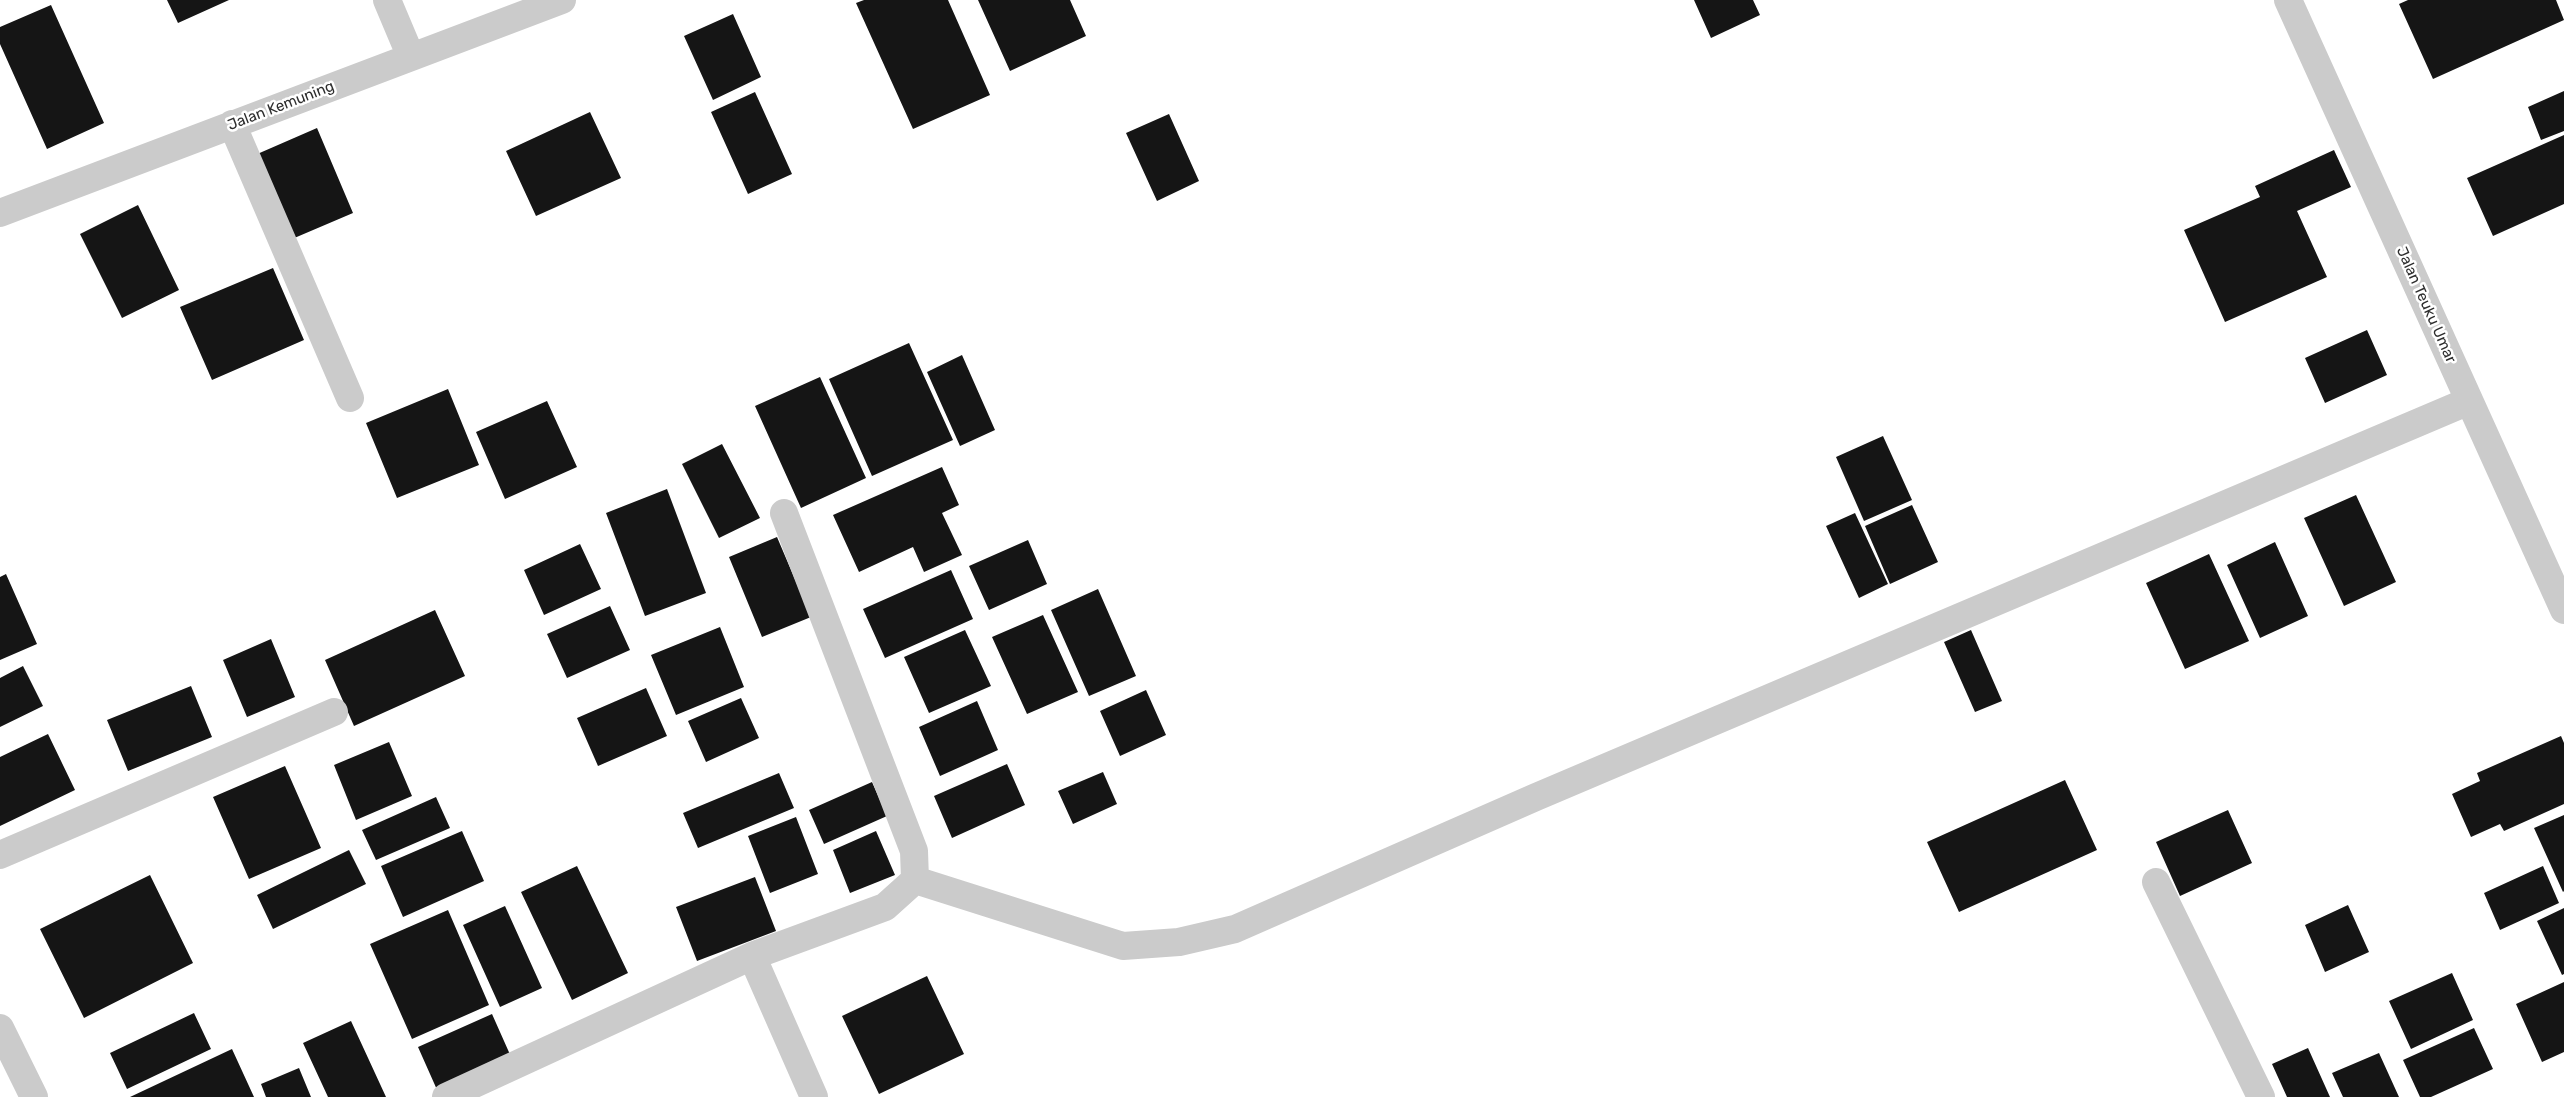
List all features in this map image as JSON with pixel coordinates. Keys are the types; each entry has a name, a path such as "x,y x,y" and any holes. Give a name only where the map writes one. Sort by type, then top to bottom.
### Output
{"street":[{"path":"387,0 411,57"},
{"name":"Jalan Kemuning","path":"0,213 562,0"},
{"name":"Jalan Teuku Umar","path":"2288,0 2564,610"},
{"path":"232,124 350,398"},
{"path":"915,880 1123,946 1179,942 1235,929 1536,797 2469,401"},
{"path":"458,1095 752,956 885,907 915,880 914,851 784,513"},
{"path":"0,855 334,712"},
{"path":"2156,882 2262,1097"},
{"path":"752,956 814,1097"},
{"path":"0,1028 34,1097"}],"building":[{"path":"167,0 229,0 178,23"},
{"path":"864,0 948,0 990,95 913,129 856,3"},
{"path":"978,0 1070,0 1086,36 1010,71"},
{"path":"1694,0 1753,0 1760,15 1711,38"},
{"path":"2408,0 2556,0 2564,20 2433,79 2399,4"},
{"path":"51,5 104,123 47,149 0,44 0,27"},
{"path":"733,14 761,77 713,100 684,36"},
{"path":"2564,91 2564,131 2541,140 2528,107"},
{"path":"755,92 792,174 748,194 711,112"},
{"path":"590,112 621,178 536,216 506,151"},
{"path":"1169,114 1199,181 1157,201 1126,133"},
{"path":"317,128 353,213 292,239 255,155"},
{"path":"2564,135 2564,204 2493,236 2467,178"},
{"path":"2334,150 2351,187 2297,211 2327,277 2225,322 2184,230 2260,197 2255,186"},
{"path":"138,205 179,290 122,318 80,234"},
{"path":"273,268 304,340 212,380 180,307"},
{"path":"2367,330 2387,375 2325,403 2305,358"},
{"path":"909,343 953,440 872,476 829,379"},
{"path":"962,355 995,430 960,446 927,372"},
{"path":"820,377 866,478 801,508 755,406"},
{"path":"448,389 479,465 397,498 366,423"},
{"path":"547,401 577,467 505,499 476,432"},
{"path":"1883,436 1912,500 1864,521 1836,457"},
{"path":"722,444 760,518 719,538 682,464"},
{"path":"942,467 959,505 942,513 962,555 924,572 913,547 859,572 833,515"},
{"path":"667,489 706,593 645,616 606,513"},
{"path":"2356,495 2396,582 2344,606 2304,518"},
{"path":"1912,505 1938,562 1890,584 1865,526"},
{"path":"1855,513 1888,584 1859,598 1826,526"},
{"path":"777,537 811,617 762,637 729,557"},
{"path":"1028,540 1047,584 989,610 969,566"},
{"path":"2275,542 2308,616 2260,638 2227,565"},
{"path":"580,544 601,589 544,615 524,570"},
{"path":"2209,554 2249,641 2185,669 2146,583"},
{"path":"951,570 973,619 885,658 863,609"},
{"path":"6,574 37,644 0,660 0,577"},
{"path":"1098,589 1136,676 1089,696 1051,610"},
{"path":"610,606 630,650 567,678 547,634"},
{"path":"435,610 465,676 354,726 325,660"},
{"path":"1043,615 1078,692 1027,714 992,637"},
{"path":"720,627 744,687 676,715 651,655"},
{"path":"965,630 991,686 929,713 904,657"},
{"path":"1971,630 2002,701 1975,712 1944,642"},
{"path":"271,639 295,697 247,717 223,660"},
{"path":"23,666 43,706 0,727 0,678"},
{"path":"191,686 212,737 128,771 107,720"},
{"path":"646,688 667,736 598,766 577,718"},
{"path":"1146,690 1166,735 1120,756 1100,711"},
{"path":"741,698 759,738 706,762 688,721"},
{"path":"977,701 998,750 940,776 919,727"},
{"path":"48,734 75,790 0,826 0,757"},
{"path":"2561,736 2564,743 2564,804 2504,831 2500,824 2471,837 2452,794 2480,781 2477,773"},
{"path":"389,742 412,796 356,820 334,765"},
{"path":"1007,764 1025,805 952,838 934,796"},
{"path":"285,766 321,848 249,879 213,797"},
{"path":"1103,772 1117,804 1073,824 1058,791"},
{"path":"779,773 794,808 698,848 683,813"},
{"path":"2065,780 2097,850 1959,912 1927,842"},
{"path":"872,782 887,816 824,844 809,810"},
{"path":"436,797 450,828 376,860 362,830"},
{"path":"2228,810 2252,863 2180,896 2156,842"},
{"path":"2564,815 2564,891 2563,892 2534,828"},
{"path":"796,817 818,874 770,893 748,836"},
{"path":"462,831 484,881 403,917 381,866"},
{"path":"876,831 895,875 850,893 833,850"},
{"path":"349,850 366,884 273,929 257,895"},
{"path":"577,866 628,973 572,1000 521,892"},
{"path":"2543,866 2559,903 2500,930 2484,893"},
{"path":"150,875 193,963 84,1018 40,929"},
{"path":"755,877 776,931 697,961 676,907"},
{"path":"2348,905 2369,952 2325,972 2305,925"},
{"path":"505,906 542,988 500,1007 463,925"},
{"path":"2564,908 2564,974 2562,975 2537,921"},
{"path":"448,910 489,1005 412,1039 370,944"},
{"path":"2452,973 2473,1020 2411,1049 2389,1001"},
{"path":"927,976 964,1054 879,1094 842,1016"},
{"path":"2564,982 2564,1052 2542,1062 2516,1004"},
{"path":"194,1013 211,1049 127,1089 110,1053"},
{"path":"492,1014 512,1059 438,1092 418,1047"},
{"path":"351,1021 386,1097 328,1097 303,1043"},
{"path":"2474,1028 2493,1069 2431,1097 2420,1097 2403,1060"},
{"path":"2308,1048 2330,1097 2287,1097 2272,1064"},
{"path":"232,1049 254,1097 130,1097"},
{"path":"2379,1053 2399,1097 2343,1097 2332,1073"},
{"path":"299,1068 311,1097 266,1097 261,1084"}]}
